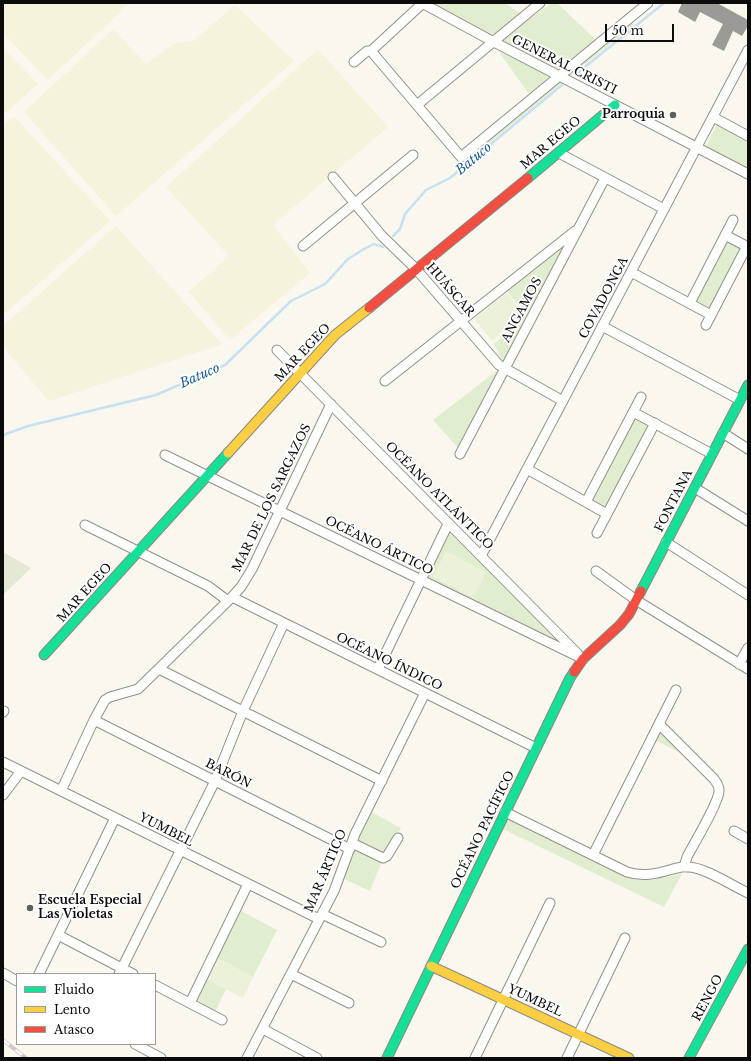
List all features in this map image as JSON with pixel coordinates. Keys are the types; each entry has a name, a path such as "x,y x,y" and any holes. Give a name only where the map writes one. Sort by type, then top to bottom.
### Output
{"street":[{"path":"354,62 367,51 372,51 423,3"},
{"name":"GENERAL CRISTI","path":"423,3 492,41 748,174"},
{"path":"417,105 492,41 540,3"},
{"path":"372,51 461,157 648,3"},
{"name":"COVADONGA","path":"481,556 713,117 745,64 748,50"},
{"name":"MAR EGEO","path":"44,655 335,335 559,153 615,105"},
{"path":"713,117 748,136"},
{"path":"559,153 664,209"},
{"path":"303,246 413,155"},
{"name":"HUÁSCAR","path":"333,177 382,236 416,269 499,365 563,401"},
{"name":"ANGAMOS","path":"460,454 605,178"},
{"path":"690,303 733,220"},
{"path":"385,381 579,228"},
{"path":"706,325 748,247 725,235"},
{"path":"631,272 712,315"},
{"path":"602,326 740,400"},
{"name":"OCÉANO ATLÁNTICO","path":"277,350 583,659"},
{"name":"FONTANA","path":"620,626 636,600 748,386"},
{"path":"586,502 641,397"},
{"name":"MAR DE LOS SARGAZOS","path":"61,791 105,700 110,697 138,689 230,599 244,582 252,569 331,404"},
{"path":"633,412 712,454"},
{"path":"597,533 655,423"},
{"path":"723,433 748,449"},
{"name":"OCÉANO ÁRTICO","path":"165,455 583,659"},
{"path":"527,469 607,514"},
{"path":"695,488 748,521"},
{"path":"378,669 448,524"},
{"name":"OCÉANO ÍNDICO","path":"85,525 213,588 230,599 284,623 536,748"},
{"path":"666,542 748,595"},
{"path":"596,571 636,600 748,669"},
{"path":"58,935 121,971 215,781 243,711 284,623"},
{"name":"OCÉANO PACÍFICO","path":"387,1058 570,678 583,659 620,626"},
{"path":"739,664 748,648"},
{"path":"159,669 382,780"},
{"path":"593,855 676,690"},
{"name":"MAR ÁRTICO","path":"247,1058 321,917 335,887 355,834 425,693"},
{"name":"BARÓN","path":"94,720 215,781 351,846 383,858 387,856 398,838"},
{"path":"658,724 714,779 720,792 716,803 686,857 684,867"},
{"name":"YUMBEL","path":"3,762 248,884 381,942"},
{"path":"3,795 21,771"},
{"path":"505,812 627,872 651,875 684,867 697,868 748,893"},
{"path":"39,973 115,818"},
{"path":"734,831 748,839"},
{"path":"190,1003 248,884"},
{"path":"475,1058 550,903"},
{"path":"567,1058 625,938"},
{"name":"RENGO","path":"689,1058 748,949"},
{"name":"YUMBEL","path":"431,966 629,1058"},
{"path":"3,973 16,980"},
{"path":"292,974 349,1003"},
{"path":"156,986 222,1020"},
{"path":"263,1029 317,1058"},
{"path":"137,1045 161,1058"}],"shaded area":[{"path":"3,3 130,3 48,80 3,33"},
{"path":"235,5 294,61 116,216 24,112 113,29 146,64 174,44 193,41"},
{"path":"3,48 38,84 3,115"},
{"path":"318,49 388,127 273,225 310,273 230,340 189,292 229,256 166,187"},
{"path":"14,116 110,221 3,315 3,126"},
{"path":"116,226 222,344 49,401 3,347 3,326"}],"green space":[{"path":"505,3 522,15 494,37 431,4"},
{"path":"552,3 557,3 596,40 557,69 499,41"},
{"path":"631,22 634,25 569,77 565,74"},
{"path":"499,52 552,74 529,94"},
{"path":"559,77 566,80 466,162 462,158"},
{"path":"717,124 748,140 748,169 706,146"},
{"path":"572,237 504,364 494,344 526,315 506,290"},
{"path":"727,240 743,248 710,311 694,302"},
{"path":"507,293 523,314 492,341 474,319"},
{"path":"498,370 459,449 433,420"},
{"path":"636,416 650,424 606,509 591,500"},
{"path":"450,530 571,650 425,579"},
{"path":"446,551 486,572 474,598 433,577"},
{"path":"3,552 31,568 3,595"},
{"path":"659,727 683,751 682,754 653,739"},
{"path":"371,812 401,828 387,854 383,855 357,842 358,834"},
{"path":"508,819 633,878 652,880 682,874 664,907 503,829"},
{"path":"354,846 382,861 370,891 342,878"},
{"path":"239,910 277,930 253,977 217,958"},
{"path":"216,958 253,977 243,998 206,979"},
{"path":"206,979 226,989 215,1012 193,1002"}],"building":[{"path":"682,3 717,3 748,20 748,26 742,36 733,31 724,51 712,45 723,24 700,12 695,22 678,12"}],"waterway":[{"name":"Batuco","path":"575,75 664,3"},
{"name":"Batuco","path":"393,236 400,229 405,214 426,190 450,178 562,85"},
{"name":"Batuco","path":"3,435 28,426 156,395 225,365 291,301 325,284 348,259 364,249 374,244 383,247"}],"railway":[{"path":"3,1040 26,1058"}],"traffic: fast":[{"path":"528,178 615,105"},
{"path":"641,591 748,385"},
{"path":"44,655 228,453"},
{"path":"387,1058 574,672"},
{"path":"689,1058 748,949"}],"traffic: slow":[{"path":"228,453 335,335 369,308"},
{"path":"431,966 629,1058"}],"traffic: jam":[{"path":"369,308 528,178"},
{"path":"574,672 583,659 620,625 629,614 641,591"}],"place":[{"name":"Parroquia","path":"673,115"},
{"name":"Escuela Especial Las Violetas","path":"30,908"}]}
